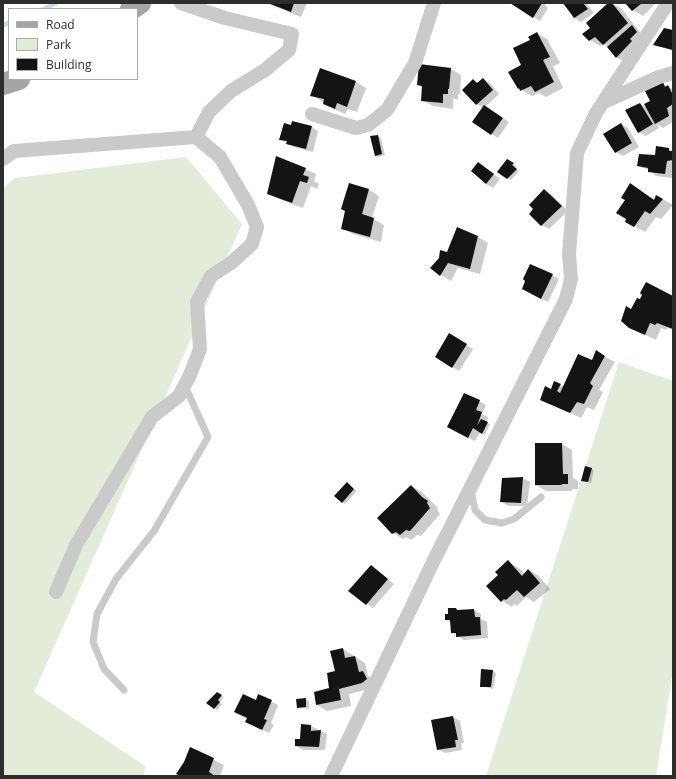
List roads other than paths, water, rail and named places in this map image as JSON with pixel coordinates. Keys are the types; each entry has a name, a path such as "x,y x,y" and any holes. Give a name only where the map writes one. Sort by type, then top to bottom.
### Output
{"main road":[{"path":"3,84 16,80"}],"street":[{"path":"181,3 225,18 292,34 289,50 265,70 226,97 209,112 196,137"},
{"path":"312,114 356,128 368,125 387,110 415,62 434,3"},
{"path":"331,776 434,560 566,299 570,279 569,254 577,153 596,113 606,101 668,3"},
{"path":"606,101 659,77 673,73"},
{"path":"3,159 14,151 196,137 220,157 248,205 257,227 252,244 231,263 211,276 197,302 200,350 185,385 179,396 152,417 76,545 56,592"}],"lane":[{"path":"124,690 104,669 93,642 97,614 116,579 154,531 208,437 185,385"},
{"path":"470,489 475,510 485,520 492,522 502,523 514,519 541,497"}],"waterway":[{"path":"46,8 56,3"},
{"path":"3,25 8,23"}]}
